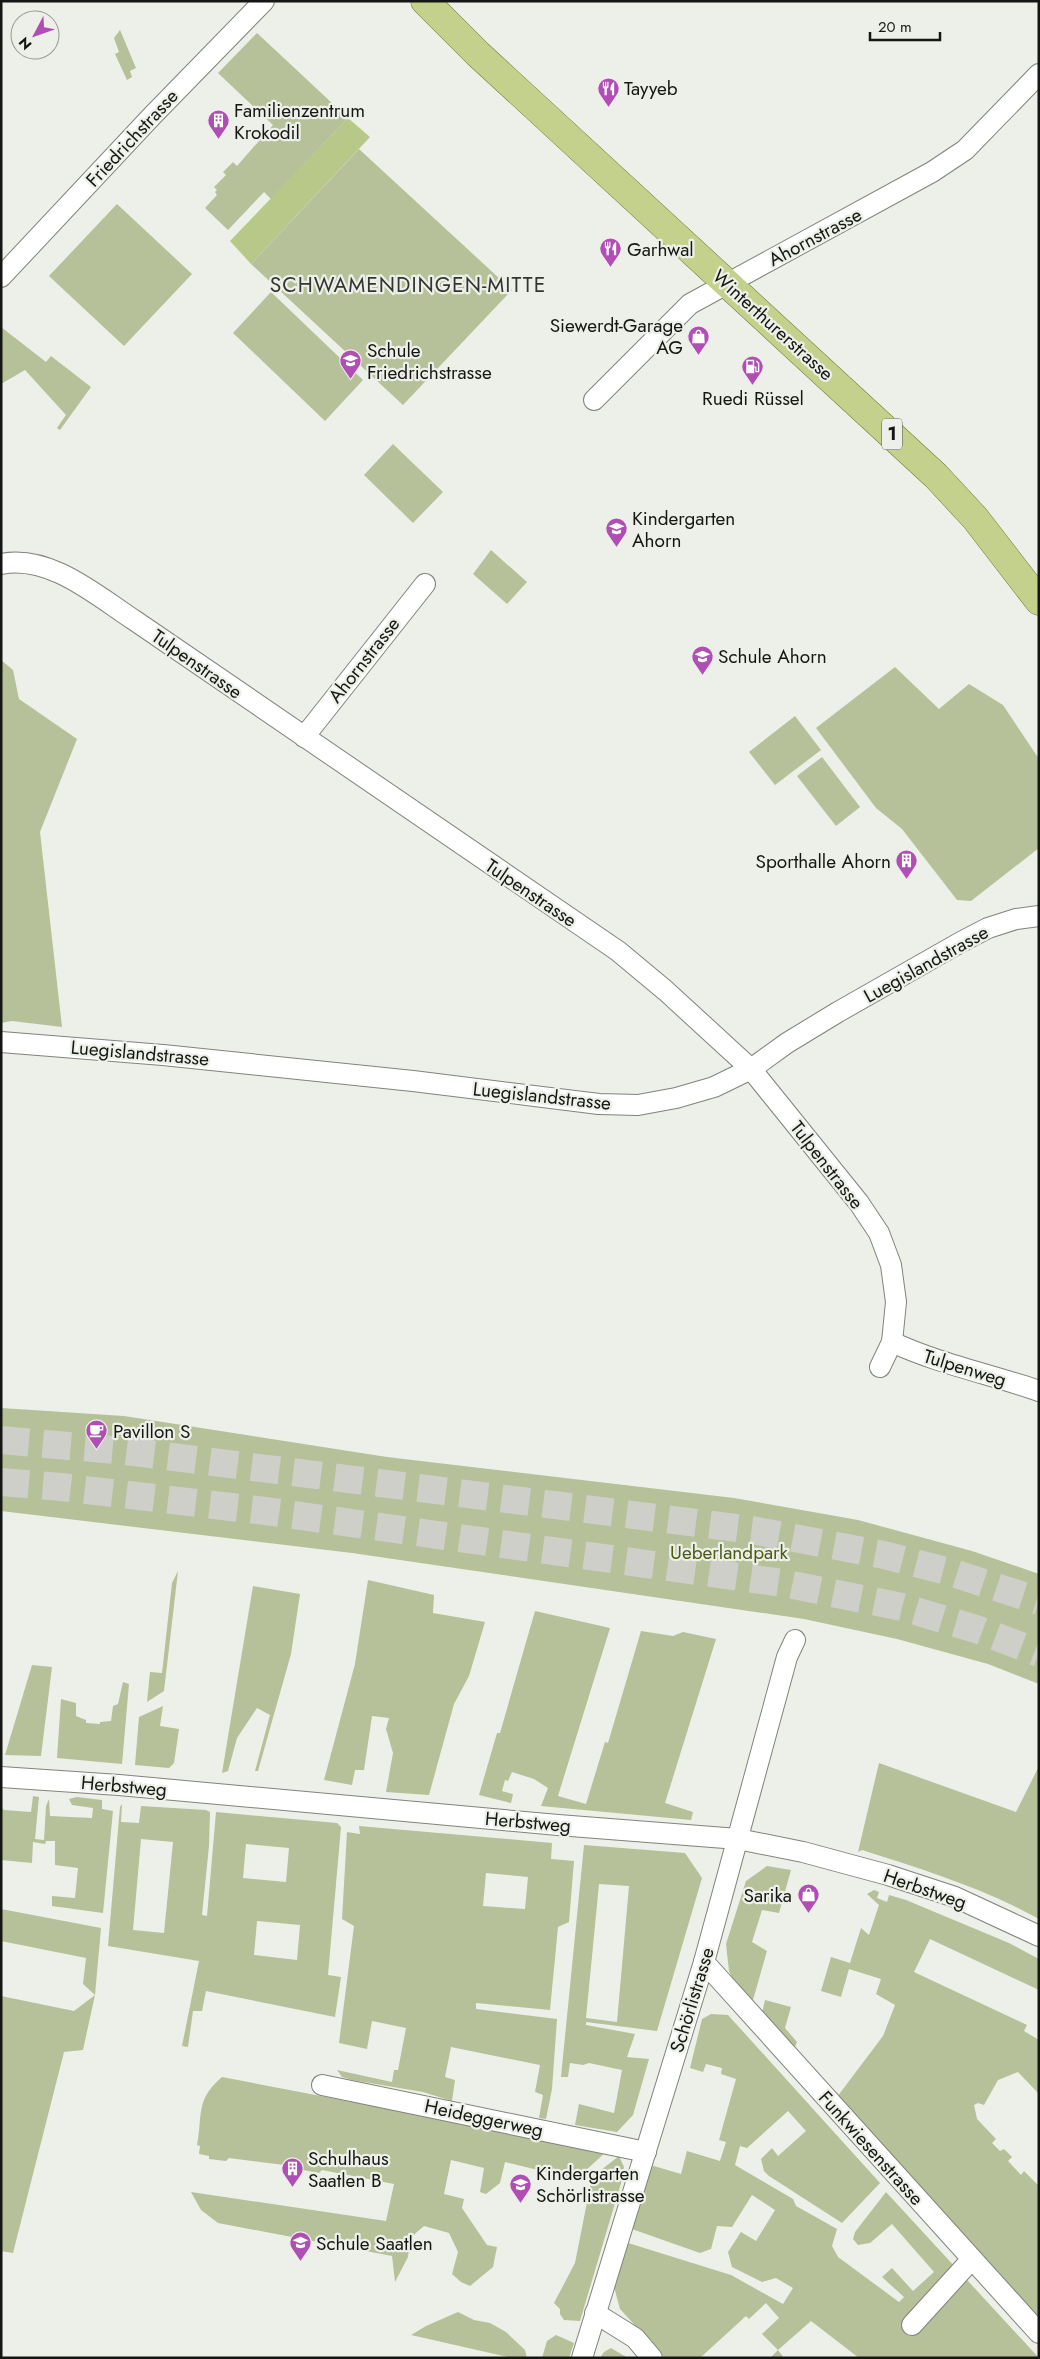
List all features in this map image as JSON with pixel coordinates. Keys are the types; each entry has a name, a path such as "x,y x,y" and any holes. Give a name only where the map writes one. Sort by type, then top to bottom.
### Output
{"main road":[{"name":"Winterthurerstrasse","path":"425,1 478,54 936,476 975,518 1039,601"}],"street":[{"name":"Friedrichstrasse","path":"1,277 151,117 264,1"},
{"name":"Ahornstrasse","path":"594,400 690,304 932,172 965,150 1039,74"},
{"name":"Tulpenstrasse","path":"1,564 14,561 42,566 73,580 618,952 666,992 751,1069 859,1204 879,1233 892,1272 896,1302 892,1342 880,1367"},
{"name":"Ahornstrasse","path":"304,737 425,584"},
{"name":"Luegislandstrasse","path":"1,1042 163,1055 413,1081 599,1104 638,1105 676,1098 714,1087 751,1069 786,1043 961,942 988,928 1016,919 1039,916"},
{"name":"Tulpenweg","path":"892,1342 926,1358 991,1375 1039,1391"},
{"name":"Schörlistrasse","path":"582,2358 704,1962 787,1657 795,1640"},
{"name":"Herbstweg","path":"1,1777 119,1785 558,1825 738,1839 803,1852 888,1874 955,1897 1039,1936"},
{"name":"Funkwiesenstrasse","path":"704,1962 1039,2333"},
{"name":"Heideggerweg","path":"322,2085 646,2152"},
{"path":"912,2325 972,2259"},
{"path":"595,2313 634,2338 652,2358"}],"green space":[{"path":"120,30 136,68 130,71 132,77 127,80 115,54 119,52 114,38"},
{"path":"257,33 348,118 271,199 264,192 228,230 205,208 217,195 215,192 217,190 214,187 226,175 223,172 233,162 237,166 273,125 218,73"},
{"path":"348,118 370,137 251,264 230,241"},
{"path":"359,149 512,290 403,405 251,264"},
{"path":"117,204 192,274 124,346 49,276"},
{"path":"271,292 363,380 325,421 233,333"},
{"path":"1,327 46,362 51,356 91,387 60,430 57,428 66,415 25,370 1,384"},
{"path":"393,444 443,492 413,523 364,475"},
{"path":"491,550 527,582 507,604 473,574"},
{"path":"1,660 13,670 19,699 77,739 40,832 62,1027 12,1021 1,1023"},
{"path":"895,667 939,709 969,684 1003,705 1039,759 1039,848 971,901 957,900 902,829 876,808 816,728"},
{"path":"795,716 821,750 775,785 749,752"},
{"path":"822,757 860,807 836,826 797,776"},
{"name":"Ueberlandpark","path":"1,1408 124,1416 387,1457 734,1498 858,1520 972,1551 1039,1574 1039,1684 988,1664 897,1639 804,1619 352,1553 1,1511"},
{"path":"178,1571 164,1691 147,1702 150,1672 162,1673 172,1583"},
{"path":"368,1580 434,1595 433,1613 485,1622 469,1676 454,1704 429,1795 386,1792 393,1753 386,1729 389,1718 372,1716 364,1770 355,1770 352,1785 324,1780 355,1664"},
{"path":"253,1586 300,1594 291,1654 258,1771 255,1771 270,1715 257,1708 237,1738 228,1771 222,1773"},
{"path":"535,1611 610,1628 558,1796 586,1804 605,1742 608,1743 641,1631 673,1636 683,1632 716,1639 665,1803 693,1812 691,1820 541,1806 548,1788 534,1779 512,1772 508,1781 505,1780 502,1791 513,1794 511,1803 479,1795 497,1733 500,1733"},
{"path":"32,1665 52,1667 41,1756 5,1755"},
{"path":"123,1682 129,1684 122,1764 57,1758 61,1699 76,1703 76,1716 86,1720 86,1723 100,1724 100,1722 111,1721 113,1706 118,1704"},
{"path":"163,1706 160,1726 179,1729 174,1763 169,1768 135,1765 139,1717"},
{"path":"879,1763 1016,1812 1039,1766 1039,1919 996,1898 952,1880 862,1850 858,1852"},
{"path":"33,1796 39,1797 35,1839 44,1840 46,1806 49,1799 50,1816 92,1818 93,1808 72,1805 69,1799 77,1797 102,1800 102,1809 113,1811 103,1913 52,1906 52,1896 75,1898 78,1868 55,1865 55,1841 46,1841 45,1844 33,1842 32,1863 1,1860 1,1807 4,1810 31,1812"},
{"path":"122,1804 121,1822 139,1823 141,1806 206,1810 210,1812 209,1846 202,1915 207,1916 216,1812 337,1823 341,1827 328,1975 341,1977 335,2017 206,1991 202,2011 193,2011 188,2047 182,2046 199,1961 108,1946 120,1807","holes":["141,1839 173,1842 164,1933 133,1930","246,1844 289,1848 286,1882 243,1878","257,1921 300,1925 297,1960 254,1955"]},
{"path":"359,1826 552,1843 551,1859 574,1861 569,1922 558,1927 550,2010 476,2003 476,2009 557,2019 552,2089 546,2119 539,2118 543,2095 535,2092 540,2065 451,2047 445,2077 455,2080 452,2101 423,2092 352,2080 342,2077 337,2070 392,2082 394,2070 398,2070 406,2028 372,2021 367,2049 339,2043 354,1926 342,1919 347,1832 360,1834","holes":["486,1873 528,1877 525,1909 483,1906"]},
{"path":"584,1845 685,1853 702,1878 657,2031 586,2022 586,2025 635,2034 627,2057 649,2059 633,2115 617,2132 575,2125 579,2104 614,2113 622,2070 589,2063 583,2065 570,2063 568,2077 561,2077","holes":["599,1884 629,1886 617,2022 586,2018"]},
{"path":"767,1866 791,1870 779,1913 762,1910 752,1942 767,1951 753,2000 749,1999 735,1984 729,1971 726,1944 746,1881"},
{"path":"874,1890 879,1892 877,1898 887,1902 889,1895 906,1900 1009,1943 1039,1959 1039,1990 930,1939 914,1972 1027,2025 1024,2031 1039,2040 1039,2094 1018,2072 998,2080 984,2105 978,2103 974,2105 977,2119 996,2139 992,2143 1000,2151 1004,2149 1012,2157 1008,2161 1021,2175 1024,2171 1039,2186 1039,2320 837,2097 883,2036 895,2005 876,1994 881,1979 849,1969 841,1997 821,1991 831,1957 850,1963 861,1928 869,1935 879,1905 867,1894"},
{"path":"1,1909 101,1928 95,1995 83,1984 86,1958 1,1941"},
{"path":"95,1995 83,2050 64,2052 13,2253 1,2251 1,1996 74,2011"},
{"path":"765,2000 791,2007 785,2028 797,2042 795,2047 792,2048 762,2013"},
{"path":"711,2014 728,2015 880,2183 842,2223 769,2176 764,2171 761,2159 772,2148 778,2156 806,2131 788,2111 747,2148 740,2146 735,2165 793,2199 796,2206 837,2229 832,2246 838,2257 899,2302 904,2297 882,2277 892,2268 913,2291 934,2272 892,2224 870,2243 858,2245 853,2239 855,2232 886,2192 1039,2358 859,2358 811,2321 778,2350 762,2334 779,2318 766,2303 749,2319 746,2316 700,2358 665,2358 620,2309 613,2283 625,2242 731,2275 783,2304 793,2288 776,2278 762,2282 732,2267 728,2252 741,2232 756,2241 775,2210 752,2195 732,2227 717,2226 711,2249 700,2253 629,2228 647,2164 681,2174 687,2151 720,2161 726,2142 719,2140 736,2079 721,2074 722,2068 706,2064 703,2072 690,2068 702,2019"},
{"path":"222,2077 607,2151 584,2172 567,2177 505,2162 500,2183 486,2194 480,2192 484,2168 451,2160 444,2194 464,2199 462,2208 487,2245 497,2247 493,2267 470,2286 461,2282 452,2274 458,2252 449,2233 424,2226 410,2238 408,2257 395,2282 392,2256 218,2223 201,2210 191,2192 386,2221 394,2184 322,2170 319,2173 303,2170 303,2167 229,2158 226,2161 209,2159 209,2156 199,2154 200,2146 197,2145 204,2100 213,2085"},
{"path":"619,2156 624,2167 624,2173 580,2321 564,2320 560,2314 560,2309 554,2303 575,2263 592,2177"},
{"path":"458,2312 474,2320 490,2323 506,2332 525,2350 527,2358 512,2358 411,2335"},
{"path":"556,2335 574,2343 569,2358 542,2358 547,2341"},
{"path":"611,2348 628,2358 600,2358 604,2352"},
{"path":"778,2350 784,2358 770,2358"}],"tunnel":[{"path":"1,1440 125,1451 752,1530 884,1555 950,1572 1039,1601"},
{"path":"1,1482 61,1487 265,1511 783,1583 902,1607 976,1629 1039,1653"}],"place":[{"name":"Tayyeb","path":"608,107"},
{"name":"Familienzentrum Krokodil","path":"218,140"},
{"name":"Garhwal","path":"611,268"},
{"name":"Siewerdt-Garage AG","path":"699,355"},
{"name":"Schule Friedrichstrasse","path":"351,380"},
{"name":"Ruedi Rüssel","path":"753,386"},
{"name":"Kindergarten Ahorn","path":"616,548"},
{"name":"Schule Ahorn","path":"702,675"},
{"name":"Sporthalle Ahorn","path":"907,880"},
{"name":"Pavillon S","path":"97,1450"},
{"name":"Sarika","path":"808,1914"},
{"name":"Schulhaus Saatlen B","path":"292,2188"},
{"name":"Kindergarten Schörlistrasse","path":"520,2203"},
{"name":"Schule Saatlen","path":"300,2262"}],"district":[{"name":"SCHWAMENDINGEN-MITTE","path":"408,285"}]}
